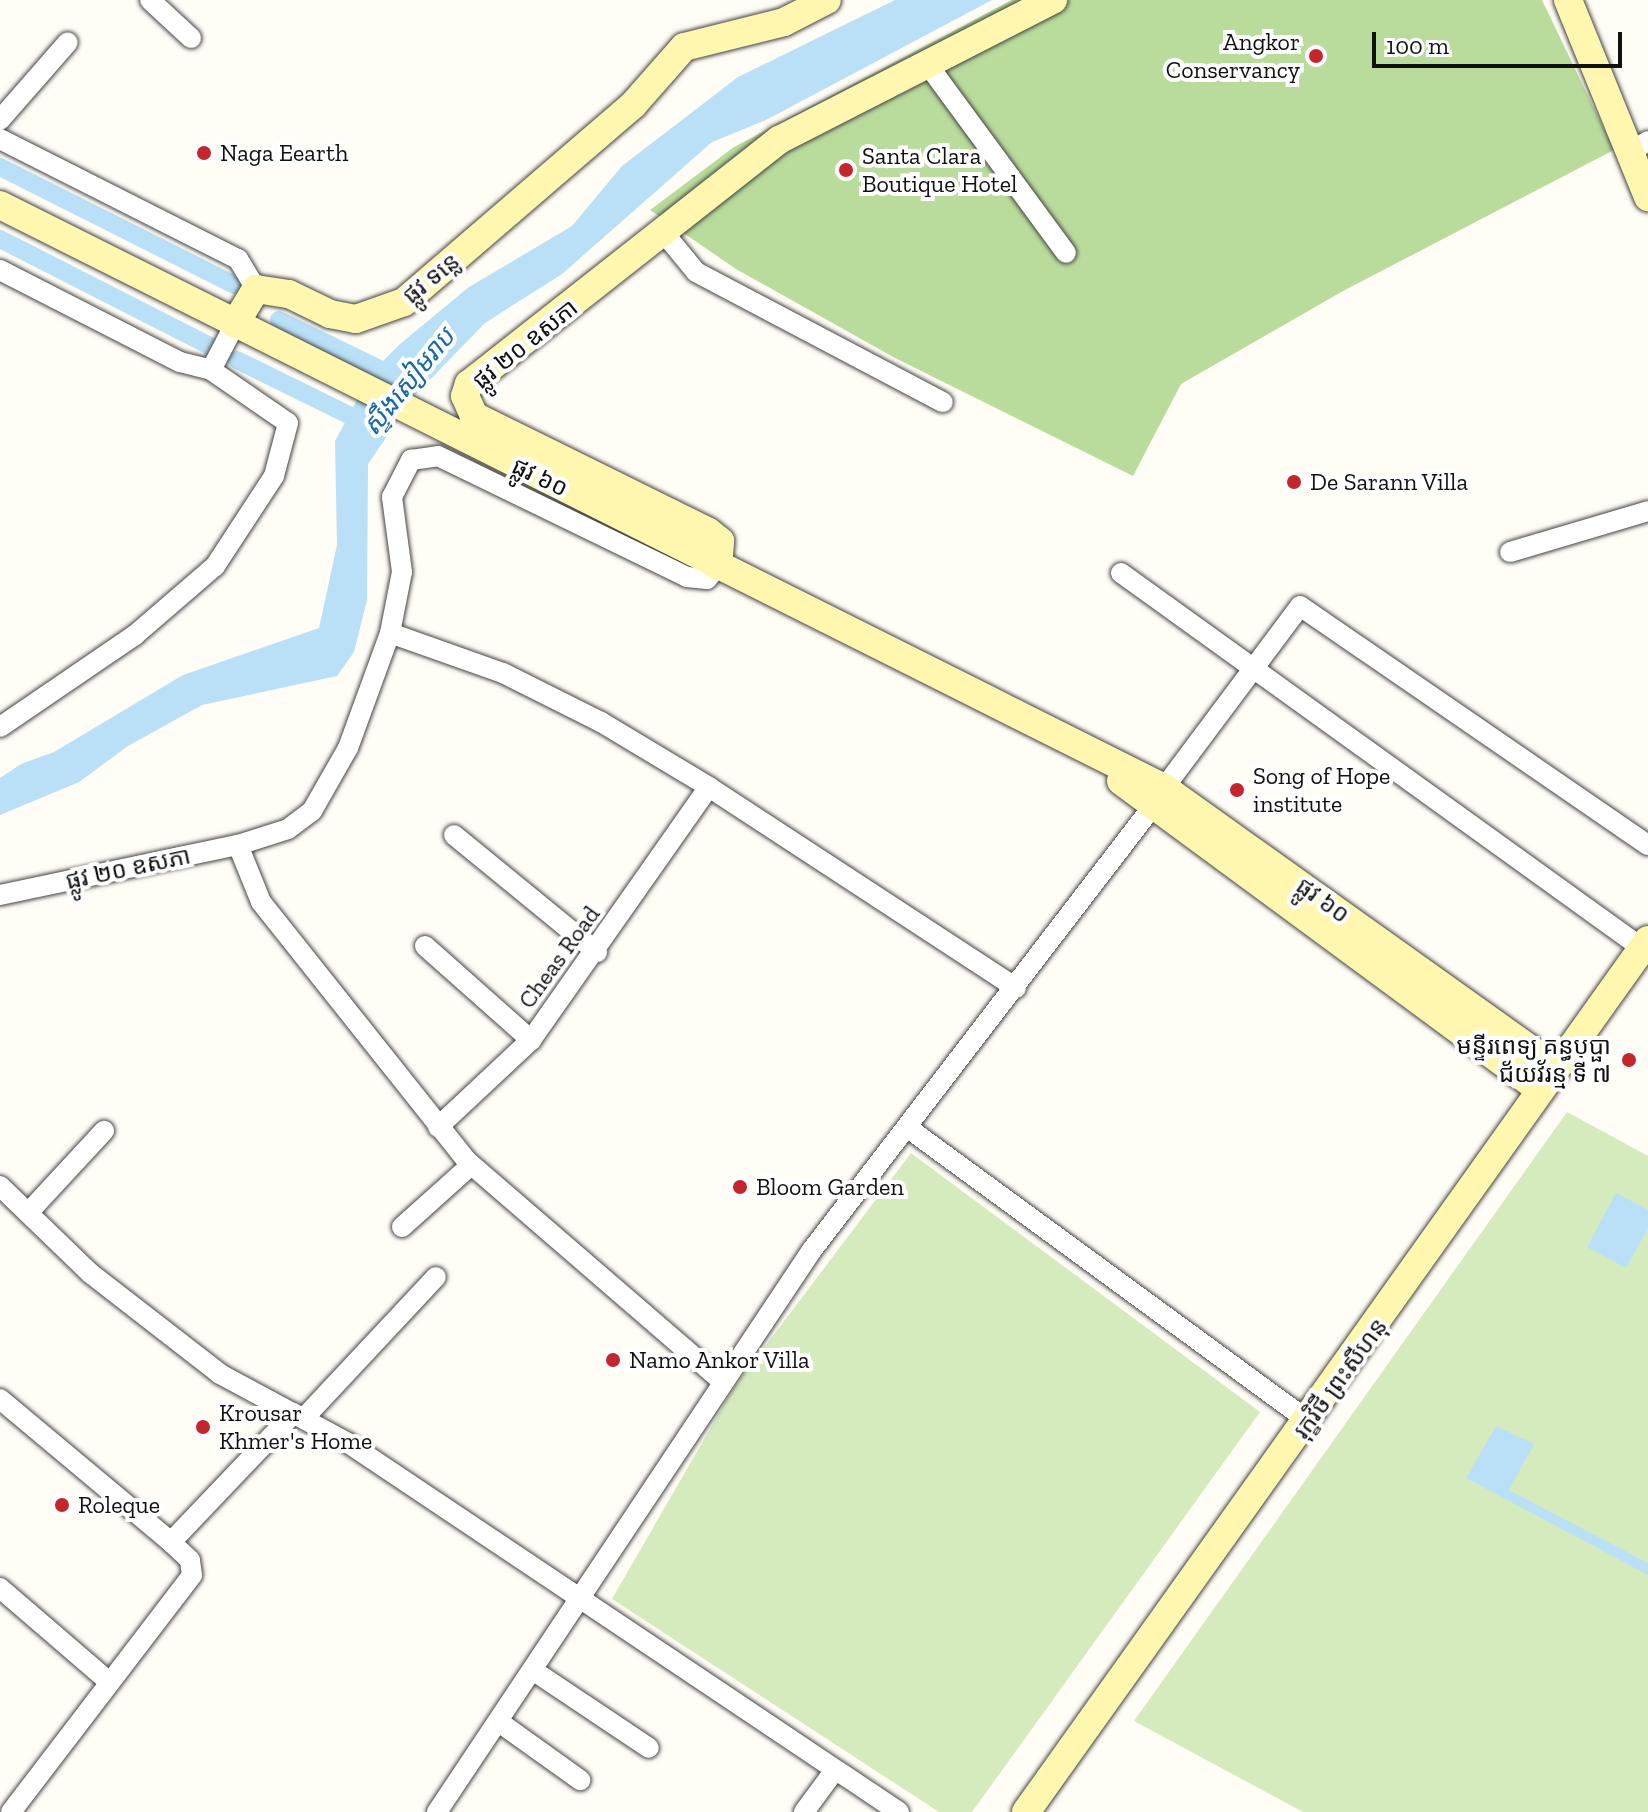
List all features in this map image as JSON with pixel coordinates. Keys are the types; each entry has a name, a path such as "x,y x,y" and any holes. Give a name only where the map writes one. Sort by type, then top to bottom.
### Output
{"street":[{"path":"150,0 191,38"},
{"name":"ផ្លូវ ទន្លេ","path":"256,289 289,294 330,314 356,319 404,302 633,105 684,47 784,22 827,0"},
{"name":"ផ្លូវ ២០ ឧសភា","path":"0,895 238,845 288,829 323,797 363,712 390,633 402,572 395,484 411,460 423,454 438,456 687,577 707,579 718,566 720,541 707,531 474,416 465,396 478,375 664,233 779,140 1053,0"},
{"path":"1568,0 1639,147 1648,197"},
{"path":"0,120 68,42"},
{"path":"928,65 1066,253"},
{"path":"0,139 238,259 256,289 211,370"},
{"name":"ផ្លូវ ៦០","path":"0,205 1081,749 1159,797 1547,1078"},
{"path":"664,233 696,272 943,402"},
{"path":"0,270 180,362 211,370 288,423 274,476 238,536 195,586 135,635 0,727"},
{"path":"1510,552 1648,511"},
{"path":"1121,573 1645,944"},
{"path":"437,1812 582,1600 722,1381 812,1250 1016,988 1300,606 1648,845"},
{"path":"390,633 539,690 709,787 1016,988"},
{"name":"Cheas Road","path":"425,946 531,1040 597,952 709,787"},
{"path":"454,835 597,952"},
{"path":"238,845 261,902 471,1165 722,1381"},
{"name":"រុក្ខវិថី ព្រះសីហនុ","path":"1026,1812 1309,1422 1547,1078 1645,944"},
{"path":"438,1127 531,1040"},
{"path":"908,1128 1309,1422"},
{"path":"28,1213 104,1131"},
{"path":"402,1227 471,1165"},
{"path":"0,1186 90,1273 220,1374 299,1415 899,1812"},
{"path":"171,1542 436,1277"},
{"path":"0,1399 171,1542 190,1560 192,1575 108,1681 11,1812"},
{"path":"0,1588 108,1681"},
{"path":"534,1671 649,1748"},
{"path":"499,1722 580,1780"},
{"path":"804,1812 835,1770"}],"green space":[{"path":"1012,0 1542,0 1614,150 1343,291 1181,384 1133,476 895,358 736,269 650,210 734,147"},
{"path":"1567,1112 1648,1156 1648,1812 1303,1812 1134,1721"},
{"path":"911,1153 1260,1412 972,1812 939,1812 612,1599 733,1389"}],"water":[{"name":"ស្ទឹងសៀមរាប","path":"895,0 992,0 766,120 712,142 562,274 485,323 416,394 368,464 367,600 354,652 337,676 202,705 128,746 79,782 0,815 0,778 21,764 54,752 183,675 319,628 337,545 335,441 372,372 400,344 469,287 572,226 622,166 738,77"},
{"path":"1616,1193 1648,1210 1648,1228 1626,1268 1587,1247"},
{"path":"1496,1426 1534,1444 1509,1490 1648,1563 1648,1575 1466,1478"}],"waterway":[{"path":"0,167 235,285"},
{"path":"0,239 214,348"},
{"path":"279,320 398,378"},
{"path":"237,360 367,424"}],"place":[{"name":"Angkor Conservancy","path":"1316,56"},
{"name":"Naga Eearth","path":"204,153"},
{"name":"Santa Clara Boutique Hotel","path":"846,170"},
{"name":"De Sarann Villa","path":"1294,482"},
{"name":"Song of Hope institute","path":"1237,790"},
{"name":"មន្ទីរពេទ្យ គន្ធបុប្ផា ជ័យវ័រន្ម ទី ៧","path":"1629,1060"},
{"name":"Bloom Garden","path":"740,1187"},
{"name":"Namo Ankor Villa","path":"613,1360"},
{"name":"Krousar Khmer's Home","path":"203,1427"},
{"name":"Roleque","path":"62,1505"}]}
